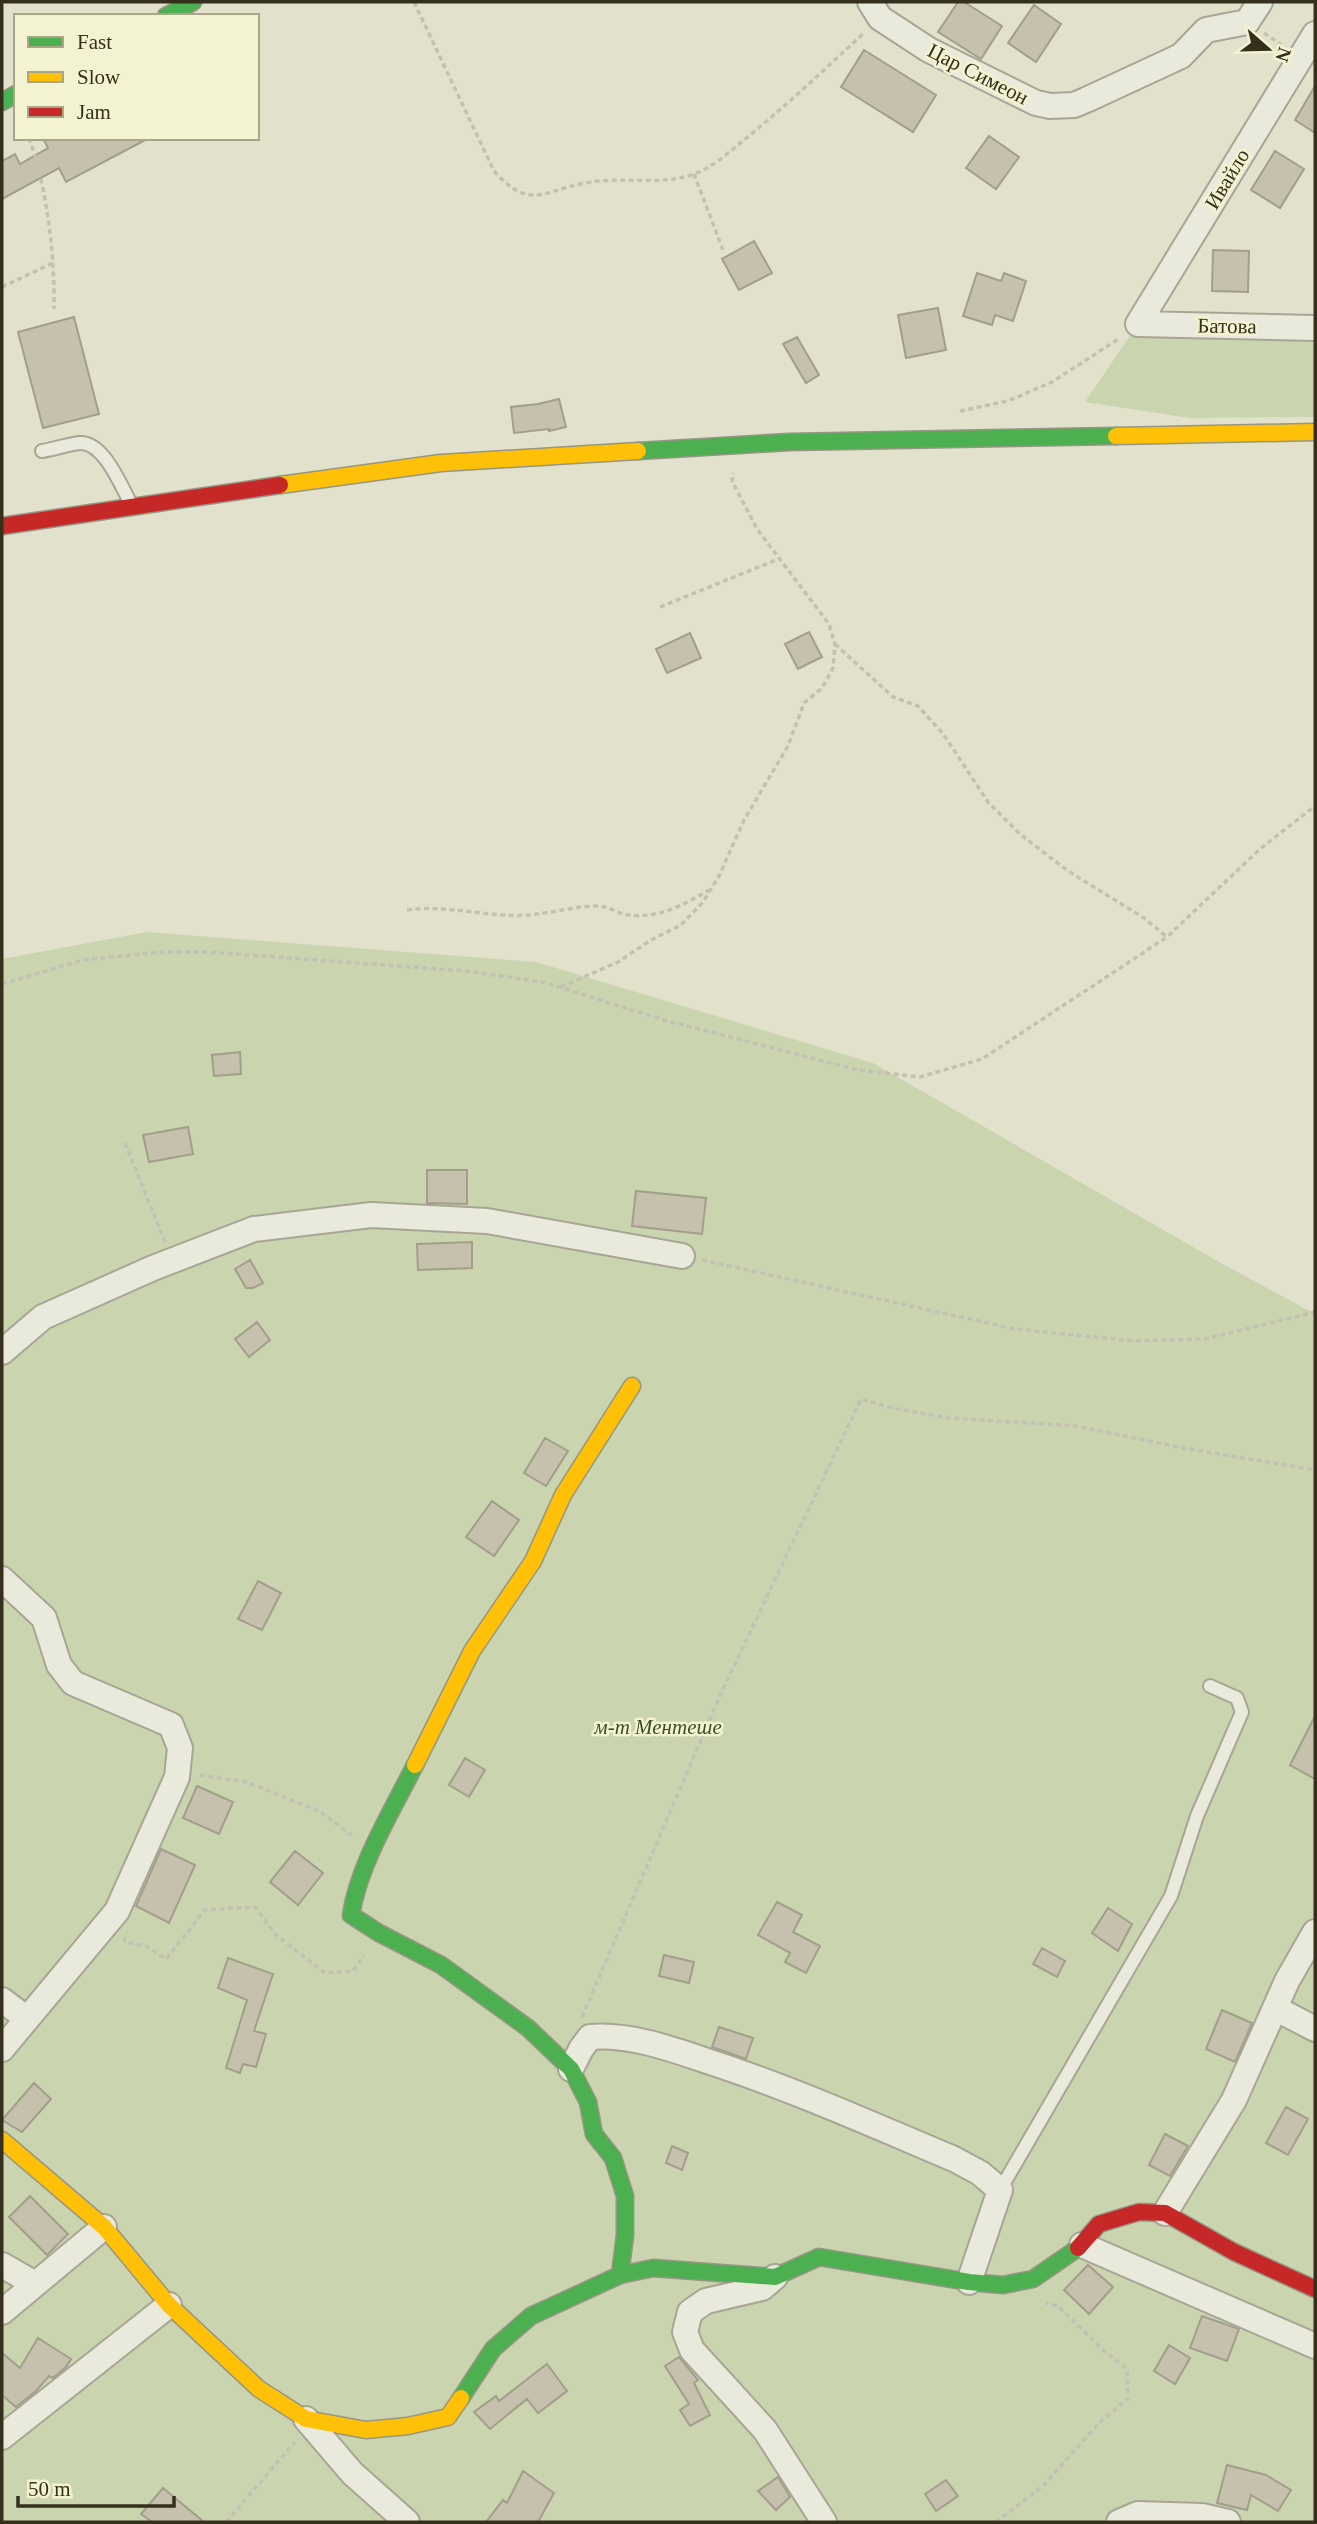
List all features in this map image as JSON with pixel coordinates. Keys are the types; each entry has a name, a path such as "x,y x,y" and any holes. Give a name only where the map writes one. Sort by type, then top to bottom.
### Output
{"street":[{"path":"170,14 193,2"},
{"name":"Цар Симеон","path":"883,7 929,50 1036,103 1050,106 1074,105 1086,100 1181,56 1206,30 1254,12"},
{"name":"Ивайло","path":"1138,324 1315,34"},
{"name":"Батова","path":"1138,324 1315,328"},
{"path":"2,526 441,463 803,442 1315,432"},
{"path":"2,1352 43,1317 173,1260 254,1229 371,1215 487,1221 682,1256"},
{"path":"620,2276 625,2196 613,2158 594,2134 588,2102 571,2069 528,2028 441,1965 379,1933 351,1915 354,1898 380,1835 472,1651 534,1561 563,1495 632,1386"},
{"path":"2,1579 44,1618 59,1665 73,1683 171,1725 180,1748 177,1777 117,1911 2,2049"},
{"path":"1165,2213 1234,2100 1287,1981 1315,1932"},
{"path":"2,2000 26,2018"},
{"path":"1275,2008 1315,2029"},
{"path":"571,2069 590,2037 612,2036 674,2050 761,2079 954,2159 980,2173 1000,2190 969,2282"},
{"path":"2,2140 104,2227 169,2305 258,2389 308,2422 352,2473 404,2521"},
{"path":"824,2522 765,2430 692,2350 685,2332 690,2312 706,2301 762,2288 775,2277 819,2258 969,2282 1003,2285 1033,2279 1082,2245 1099,2224 1139,2212 1165,2213 1234,2252 1315,2289"},
{"path":"2,2312 104,2227"},
{"path":"1082,2245 1315,2346"},
{"path":"2,2265 35,2284"},
{"path":"308,2422 366,2430 408,2426 448,2417 493,2349 531,2316 620,2276 653,2268 775,2277"},
{"path":"2,2437 169,2305"},
{"path":"1119,2522 1139,2514 1202,2516 1228,2522"}],"lane":[{"path":"43,451 81,443 93,445 104,457 131,506"},
{"path":"1000,2190 1171,1896 1197,1816 1242,1712 1237,1698 1210,1686"}],"path":[{"path":"414,2 494,171 510,189 530,196 587,182 671,180 694,174 719,160 768,121 883,7"},
{"path":"1254,12 1301,58"},
{"path":"30,140 37,161 55,262 54,309"},
{"path":"694,174 723,250"},
{"path":"2,286 55,262"},
{"path":"958,411 1008,401 1052,382 1113,344 1138,324"},
{"path":"560,988 618,962 651,940 681,925 703,902 719,876 744,820 788,747 804,703 822,688 833,668 835,644 830,624 757,529 732,481 734,446"},
{"path":"660,607 781,558"},
{"path":"835,644 893,696 918,706 944,735 988,802 1020,834 1068,871 1144,918 1167,937"},
{"path":"2,984 83,960 162,952 208,952 466,971 543,982 664,1020 858,1070 920,1077 982,1059 1167,937 1260,849 1315,806"},
{"path":"407,910 430,906 529,915 601,905 629,915 663,913 684,905 711,889"},
{"path":"125,1143 173,1260"},
{"path":"682,1256 1016,1329 1134,1340 1204,1339 1315,1312"},
{"path":"590,2037 582,2016 722,1691 861,1399 892,1408 950,1418 1076,1426 1183,1448 1315,1470"},
{"path":"177,1777 205,1775 247,1782 319,1811 356,1839 380,1835"},
{"path":"117,1911 125,1942 146,1946 166,1959 205,1910 255,1908 276,1934 325,1973 353,1971 379,1933"},
{"path":"996,2522 1043,2486 1099,2423 1128,2399 1127,2369 1058,2306 1046,2303"},
{"path":"226,2522 308,2422"}],"green space":[{"path":"1138,324 1315,328 1315,417 1190,418 1085,402"},
{"name":"м-т Ментeше","path":"147,932 536,962 873,1063 1315,1314 1315,2522 2,2522 2,959"}],"building":[{"path":"958,2 964,2 1002,26 981,59 938,32"},
{"path":"1034,5 1061,24 1036,62 1008,43"},
{"path":"864,50 936,95 913,132 841,87"},
{"path":"1315,86 1315,133 1295,120"},
{"path":"989,136 1019,157 996,189 966,168"},
{"path":"44,140 145,140 66,182 59,168 2,199 2,161 15,154 20,164 48,148"},
{"path":"1275,151 1304,169 1280,208 1251,190"},
{"path":"754,241 772,273 739,290 722,259"},
{"path":"1213,250 1249,251 1248,292 1212,291"},
{"path":"977,273 1001,281 1004,273 1026,281 1013,321 995,315 992,325 963,316"},
{"path":"938,308 946,350 906,358 898,315"},
{"path":"74,317 99,414 43,428 18,332"},
{"path":"797,337 819,375 806,383 783,344"},
{"path":"559,399 566,427 514,433 511,407"},
{"path":"809,632 822,657 798,669 785,644"},
{"path":"690,633 701,658 667,673 656,649"},
{"path":"240,1052 241,1074 214,1076 212,1055"},
{"path":"188,1127 193,1154 149,1162 143,1135"},
{"path":"427,1170 467,1170 467,1204 427,1203"},
{"path":"636,1191 706,1198 702,1234 632,1226"},
{"path":"472,1242 472,1268 418,1270 417,1244"},
{"path":"250,1260 263,1283 246,1288 235,1269"},
{"path":"257,1322 270,1340 249,1357 235,1339"},
{"path":"545,1438 568,1451 546,1486 524,1473"},
{"path":"492,1501 519,1520 494,1556 466,1537"},
{"path":"258,1581 281,1593 262,1630 238,1619"},
{"path":"1315,1716 1315,1779 1290,1765"},
{"path":"465,1758 485,1770 469,1797 449,1785"},
{"path":"197,1786 233,1802 219,1834 183,1818"},
{"path":"161,1849 195,1865 169,1923 136,1906"},
{"path":"295,1851 323,1873 298,1905 270,1882"},
{"path":"777,1902 802,1915 793,1932 820,1946 806,1973 785,1962 790,1953 758,1935"},
{"path":"1108,1908 1132,1924 1118,1951 1092,1933"},
{"path":"1042,1948 1065,1961 1057,1977 1033,1964"},
{"path":"664,1955 694,1962 689,1983 659,1976"},
{"path":"228,1958 273,1974 254,2031 266,2034 256,2067 243,2064 240,2073 226,2068 247,2000 218,1988"},
{"path":"1222,2010 1252,2023 1235,2062 1206,2049"},
{"path":"719,2027 753,2038 746,2059 712,2047"},
{"path":"34,2083 51,2099 22,2132 2,2120"},
{"path":"1286,2107 1308,2119 1288,2155 1266,2143"},
{"path":"1165,2134 1188,2146 1170,2176 1149,2165"},
{"path":"672,2146 688,2153 682,2170 666,2163"},
{"path":"30,2196 68,2234 47,2255 9,2217"},
{"path":"1088,2265 1113,2287 1089,2314 1064,2290"},
{"path":"1202,2316 1239,2329 1227,2361 1190,2348"},
{"path":"38,2338 71,2359 66,2367 53,2378 49,2376 16,2407 2,2395 2,2353 20,2368"},
{"path":"1169,2345 1190,2358 1175,2384 1154,2371"},
{"path":"679,2357 698,2380 694,2383 710,2415 690,2426 680,2410 689,2404 665,2366"},
{"path":"547,2364 567,2391 538,2413 527,2399 490,2429 474,2412 496,2396 499,2401"},
{"path":"1227,2465 1266,2475 1291,2490 1278,2511 1251,2495 1247,2510 1217,2503"},
{"path":"523,2471 554,2493 538,2522 486,2522 503,2500 507,2503"},
{"path":"778,2477 790,2497 776,2510 758,2491"},
{"path":"946,2480 958,2496 936,2511 925,2494"},
{"path":"163,2488 204,2522 152,2522 141,2514"}],"traffic: fast":[{"path":"170,14 193,2"},
{"path":"2,102 14,95"},
{"path":"638,451 789,442 1116,436"},
{"path":"415,1765 369,1857 351,1915 379,1933 441,1965 528,2028 571,2069 588,2102 594,2134 613,2158 625,2196 625,2235 620,2275"},
{"path":"461,2398 493,2349 531,2316 620,2275 653,2268 775,2277 819,2257 969,2282 1003,2285 1033,2279 1078,2248"}],"traffic: slow":[{"path":"1116,436 1315,432"},
{"path":"280,485 441,463 638,451"},
{"path":"415,1765 472,1651 533,1561 563,1495 632,1386"},
{"path":"2,2140 104,2227 169,2305 259,2389 306,2419 366,2430 408,2426 448,2417 461,2398"}],"traffic: jam":[{"path":"2,526 280,485"},
{"path":"1078,2248 1099,2224 1139,2212 1165,2213 1234,2252 1315,2289"}]}
